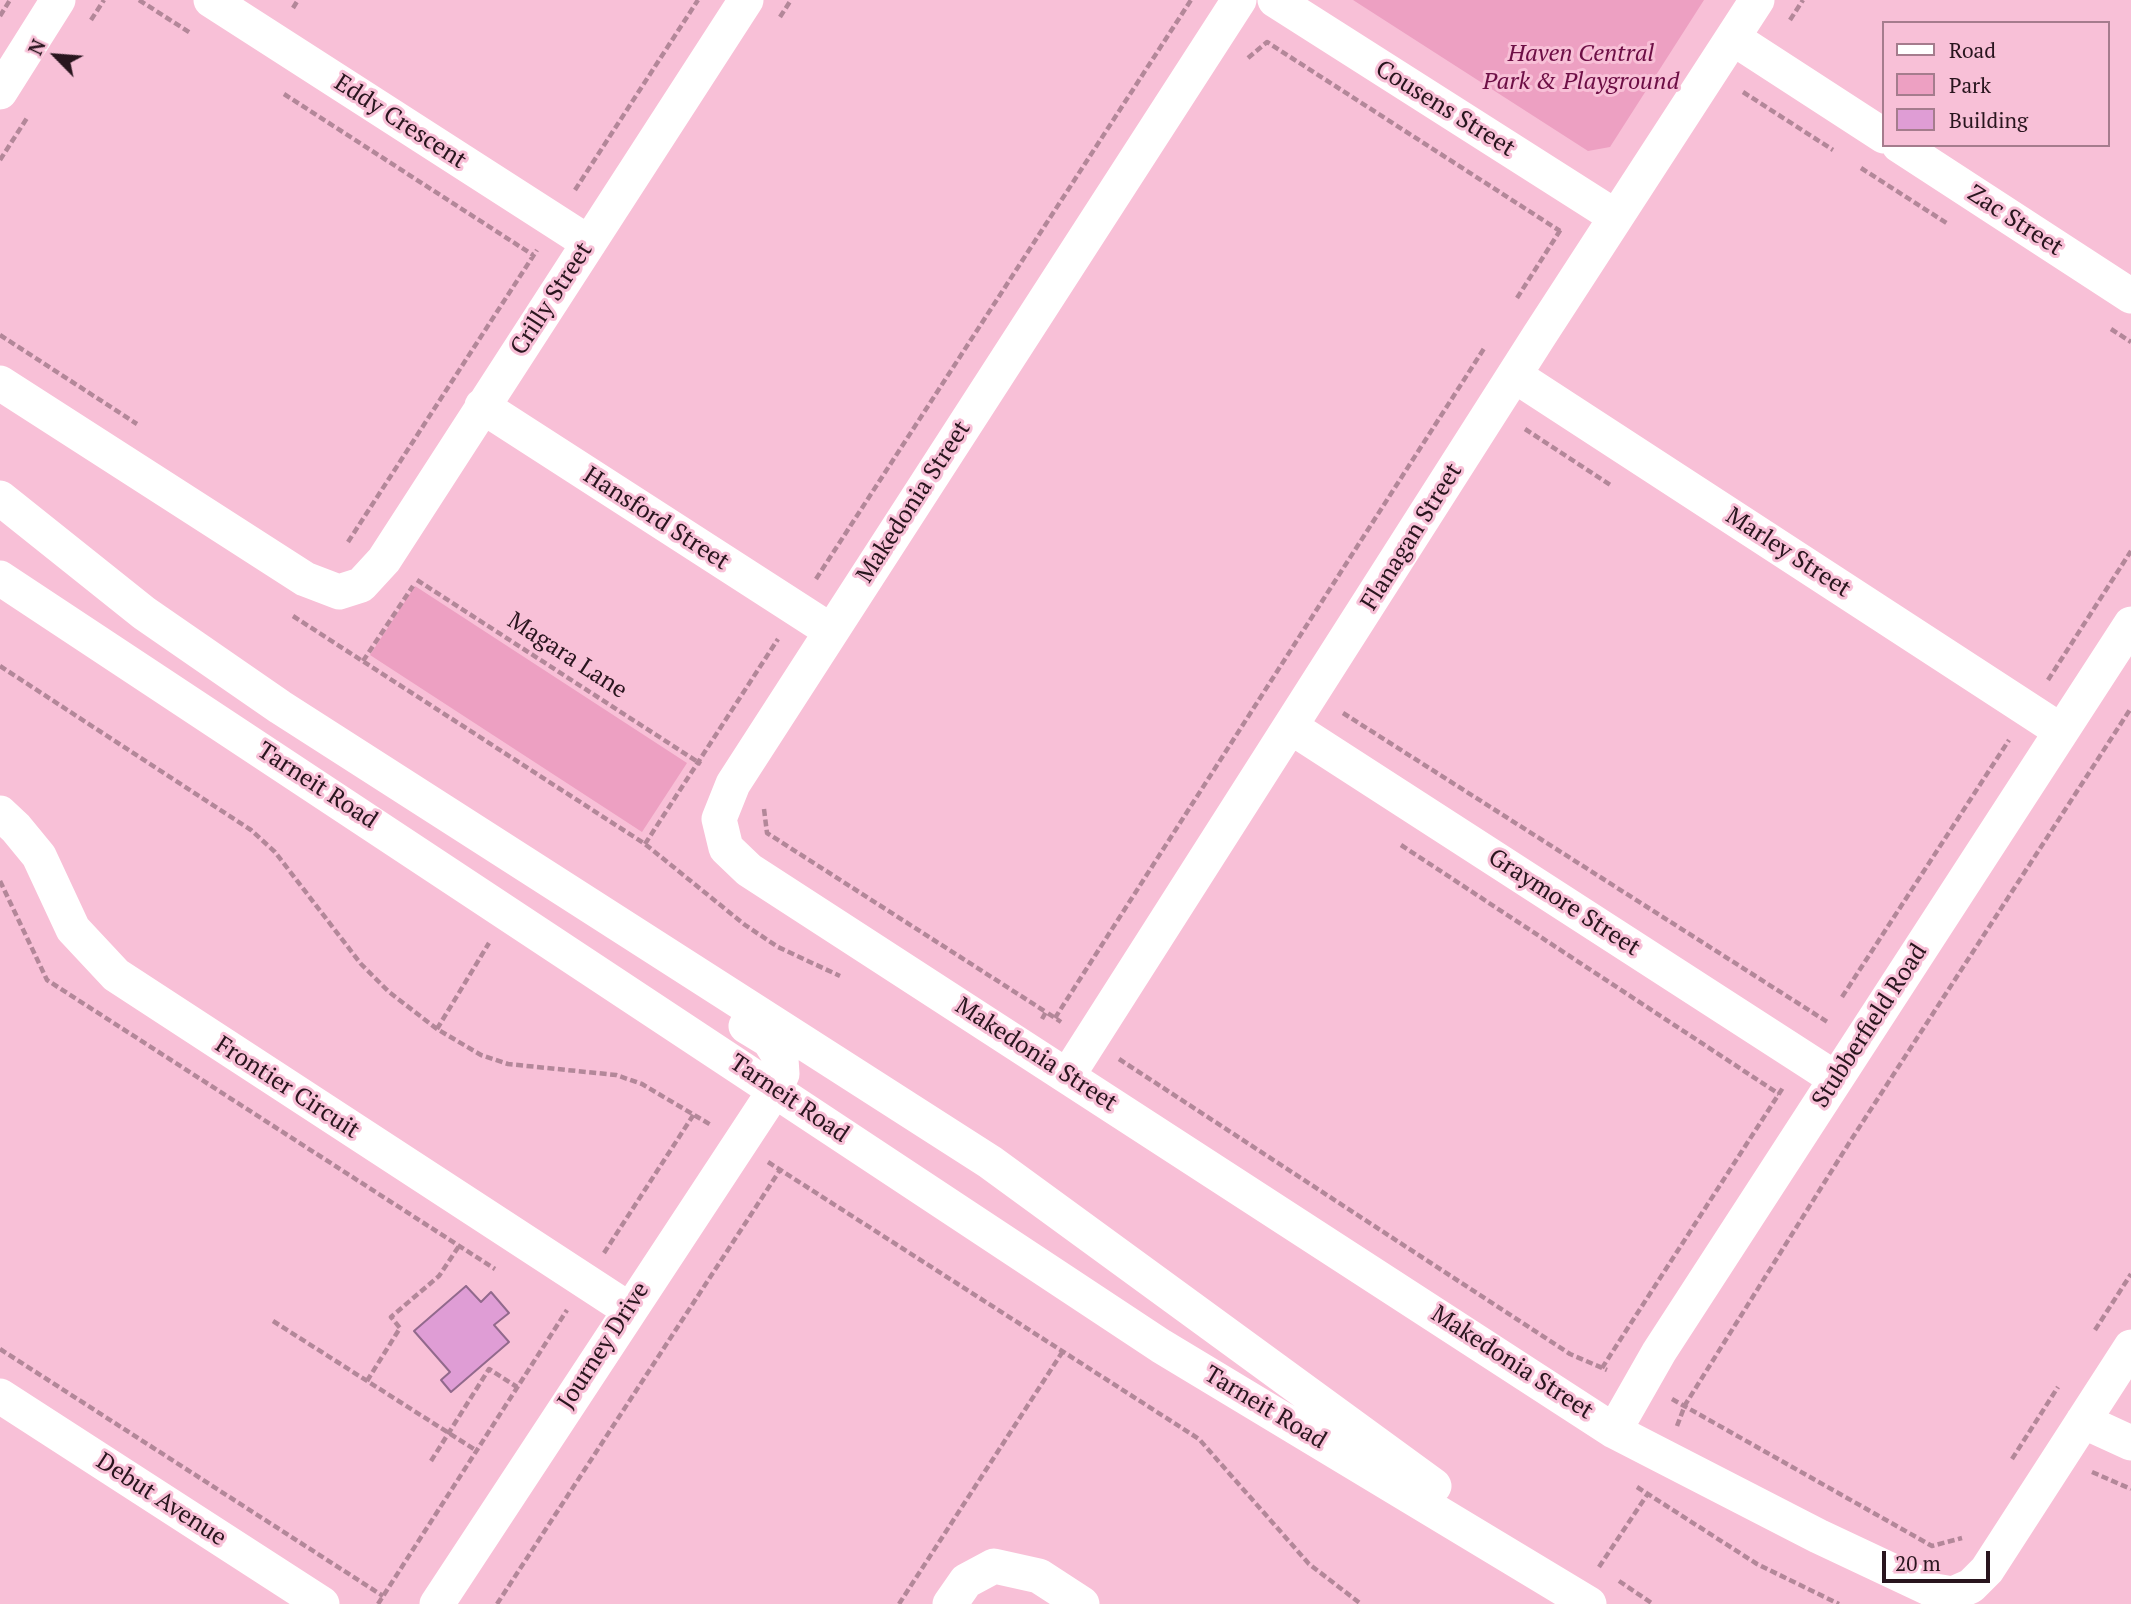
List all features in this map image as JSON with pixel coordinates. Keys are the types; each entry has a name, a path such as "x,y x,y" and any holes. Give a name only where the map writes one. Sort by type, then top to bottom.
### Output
{"street":[{"path":"0,92 58,0"},
{"name":"Eddy Crescent","path":"211,0 246,10 554,222 589,243"},
{"name":"Crilly Street","path":"0,383 305,579 323,588 350,590 361,585 378,568 746,0"},
{"name":"Makedonia Street","path":"1239,0 733,785 719,819 726,848 735,860 1614,1431 1818,1536 1935,1591 1953,1594 1971,1586 1987,1570 2131,1347"},
{"name":"Cousens Street","path":"1275,0 1616,218"},
{"name":"Flanagan Street","path":"1068,1075 1514,375 1757,0"},
{"path":"1733,38 1882,135"},
{"name":"Zac Street","path":"1902,147 2131,296"},
{"name":"Marley Street","path":"1514,375 2061,731"},
{"name":"Hansford Street","path":"482,406 831,631"},
{"path":"0,498 144,613 281,707 990,1162 1481,1521 1533,1569"},
{"name":"Tarneit Road","path":"0,578 1161,1346 1589,1604"},
{"name":"Stubberfield Road","path":"1614,1431 1640,1385 1812,1115 2131,624"},
{"name":"Graymore Street","path":"1291,727 1836,1079"},
{"path":"426,800 560,909 769,1040 781,1059 782,1074 775,1090"},
{"name":"Frontier Circuit","path":"0,813 38,856 73,929 116,975 628,1309"},
{"path":"775,1090 795,1071 814,1070 862,1081"},
{"name":"Journey Drive","path":"437,1604 737,1143 775,1090"},
{"name":"Debut Avenue","path":"0,1396 322,1604"},
{"path":"2083,1421 2131,1443"},
{"path":"950,1604 966,1581 994,1566 1039,1576 1082,1604"}],"path":[{"path":"0,16 10,0"},
{"path":"139,0 193,35"},
{"path":"293,8 299,0"},
{"path":"347,544 698,0"},
{"path":"645,844 1191,0"},
{"path":"287,4 300,12"},
{"path":"1267,42 1560,231"},
{"path":"281,92 533,255"},
{"path":"1743,92 1837,152"},
{"path":"1849,160 1955,228"},
{"path":"564,182 575,190"},
{"path":"1513,304 1583,197"},
{"path":"2108,326 2131,342"},
{"path":"1055,1018 1491,338"},
{"path":"1842,998 2131,551"},
{"name":"Magara Lane","path":"417,580 763,804 767,833 1046,1012"},
{"path":"0,666 251,830 275,852 361,964 389,992 437,1029 481,1055 508,1064 604,1073 642,1084 694,1114 1199,1439 1309,1564 1362,1604"},
{"path":"1685,1405 1850,1140 2131,708"},
{"path":"1343,713 1898,1068"},
{"path":"1394,840 1850,1140"},
{"path":"437,1029 489,943 498,949"},
{"path":"1602,1368 1834,1010"},
{"path":"378,1604 694,1114"},
{"path":"497,1604 780,1170"},
{"path":"367,1381 400,1328 391,1317 439,1276 459,1246"},
{"path":"2088,1341 2131,1274"},
{"path":"273,1321 477,1451"},
{"path":"0,1349 383,1596"},
{"path":"899,1604 1063,1351"},
{"path":"1570,1354 1685,1405 1932,1546 1961,1541 1968,1529"},
{"path":"430,1461 489,1369 517,1387"},
{"path":"2005,1471 2060,1384"},
{"path":"1599,1567 1648,1494"}],"green space":[{"name":"Haven Central Park & Playground","path":"1353,0 1704,0 1610,147 1588,151"},
{"path":"415,586 687,763 642,832 370,655"}],"building":[{"path":"466,1286 481,1302 491,1292 509,1313 494,1325 509,1342 451,1392 441,1380 450,1372 414,1331"}]}
